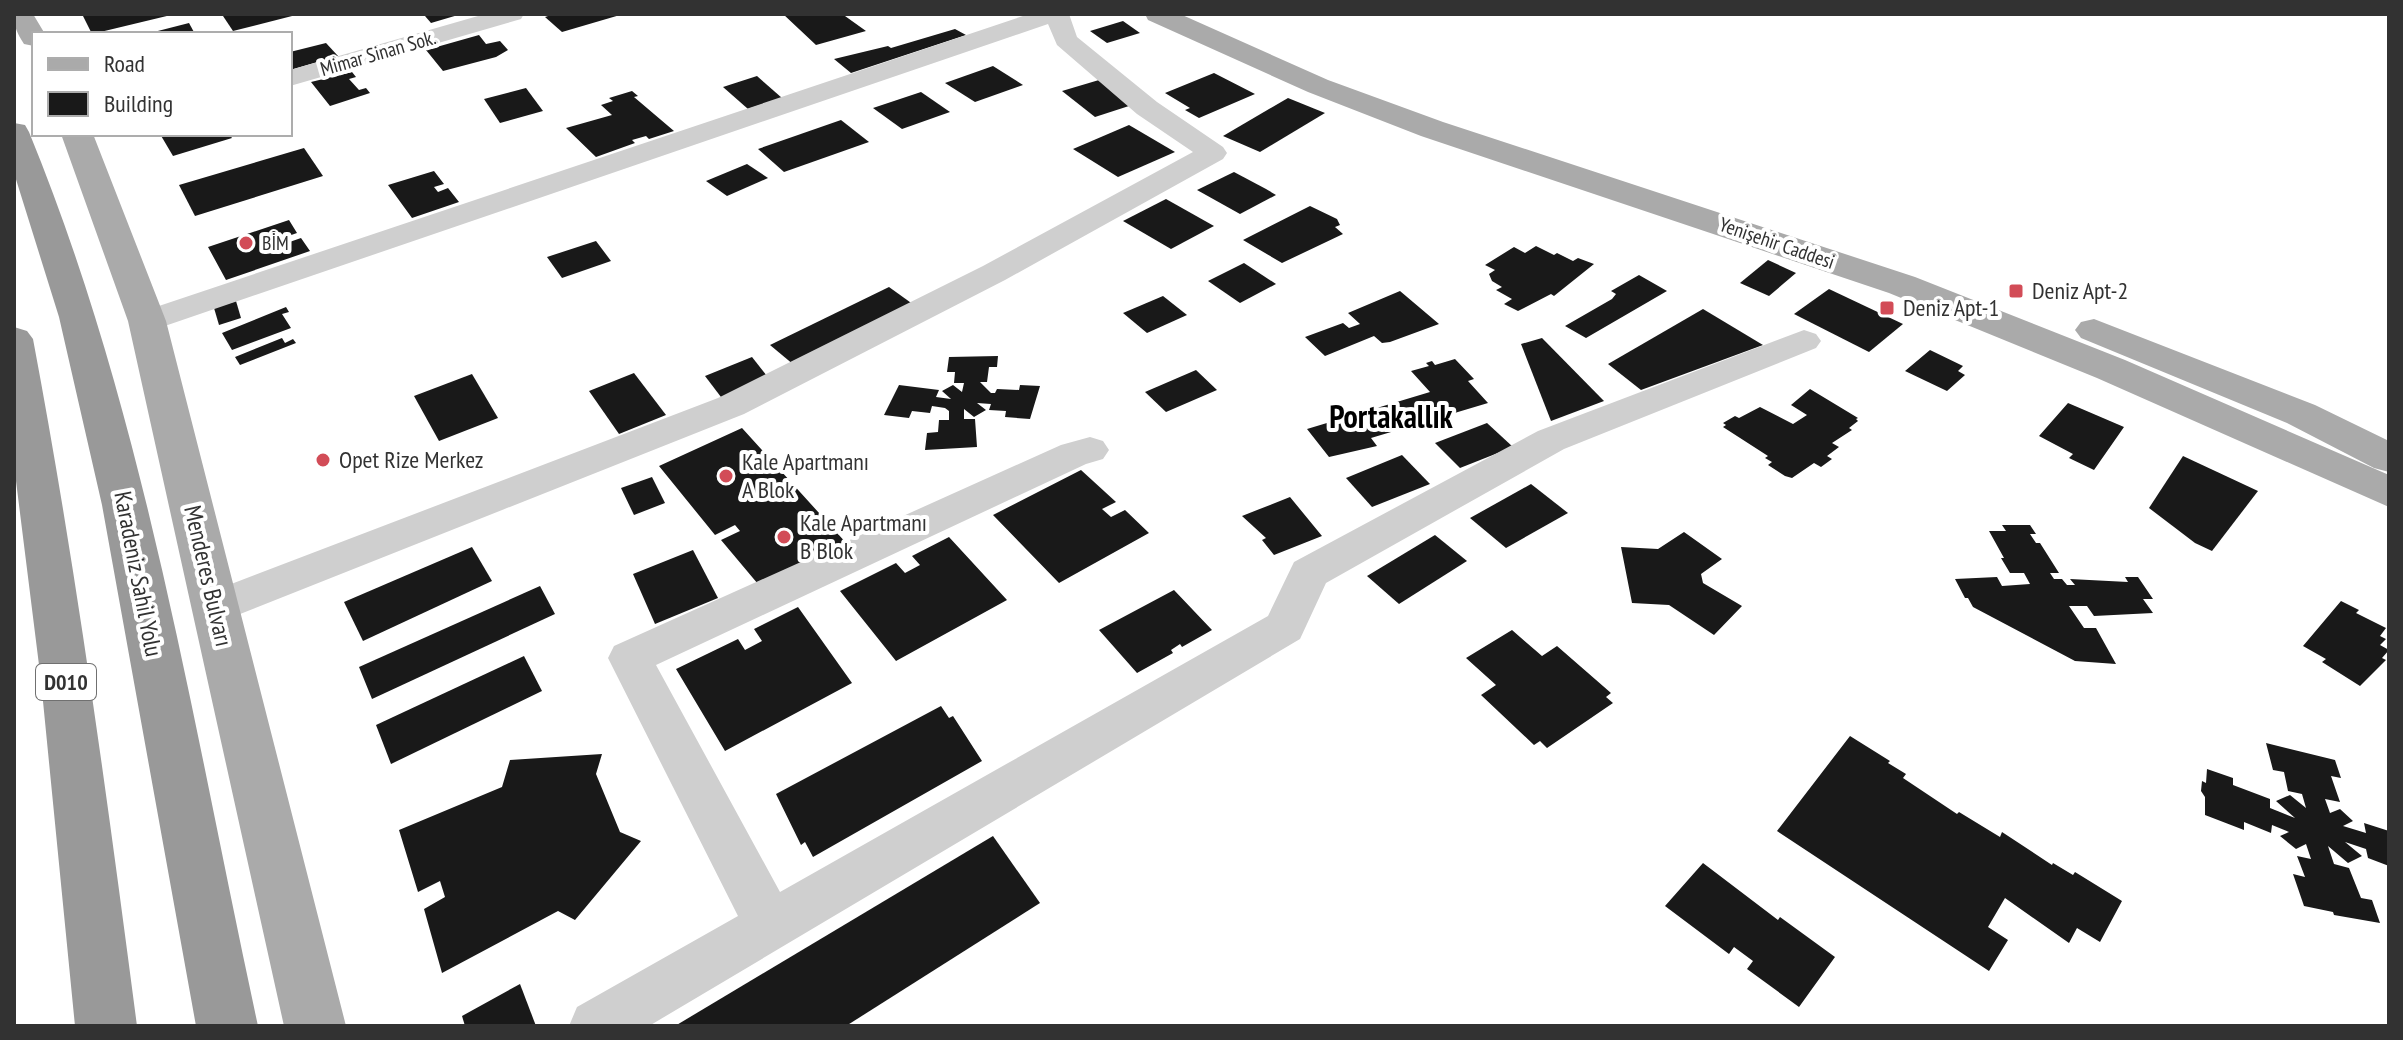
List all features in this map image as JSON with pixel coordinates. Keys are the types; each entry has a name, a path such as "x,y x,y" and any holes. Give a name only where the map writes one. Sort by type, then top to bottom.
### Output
{"highway":[{"name":"Karadeniz Sahil Yolu","path":"14,132 47,210 85,332 122,491 227,1026"},
{"name":"D010","path":"14,339 30,428 75,742 106,1026"}],"main road":[{"path":"20,14 32,35"},
{"name":"Yenişehir Caddesi","path":"1158,14 1318,86 1432,129 1902,285 2111,369 2389,492"},
{"name":"Yenişehir Caddesi","path":"1215,14 1400,94 1942,269 2301,414 2389,458"},
{"name":"Menderes Bulvarı","path":"84,136 147,321 315,1026"}],"street":[{"name":"Mimar Sinan Sok.","path":"292,77 512,14"},
{"path":"147,321 1055,14 1066,40 1147,108 1213,153 994,273 731,406 215,607"},
{"path":"597,1026 1285,627 1309,573 1551,440 1804,341"},
{"path":"770,926 630,658 1074,454 1090,450"}],"building":[{"path":"82,14 171,14 100,32 91,32"},
{"path":"554,14 620,15 562,32 545,17"},
{"path":"783,14 849,14 845,16 866,31 816,45"},
{"path":"296,15 233,31 223,16"},
{"path":"458,15 431,23 425,16"},
{"path":"1123,21 1140,33 1107,43 1090,31"},
{"path":"189,23 194,32 154,32"},
{"path":"955,29 966,35 851,73 834,59 888,46 891,48"},
{"path":"479,35 486,44 500,41 508,50 496,57 443,71 426,50"},
{"path":"326,43 338,56 292,69 292,52"},
{"path":"993,66 1023,85 975,102 945,83"},
{"path":"352,72 356,77 349,79 359,90 366,88 370,93 330,106 311,82"},
{"path":"1214,73 1255,94 1199,118 1185,110 1190,108 1165,93"},
{"path":"757,76 782,98 748,109 723,87"},
{"path":"1099,80 1132,105 1095,117 1062,91"},
{"path":"526,88 543,111 500,123 484,99"},
{"path":"632,91 638,96 634,97 674,131 649,139 646,136 632,140 635,143 596,157 566,128 612,115 601,105 613,101 609,98"},
{"path":"921,92 950,112 902,129 873,108"},
{"path":"1288,98 1325,113 1260,152 1223,136"},
{"path":"841,120 869,142 784,172 758,149"},
{"path":"1129,125 1175,152 1118,177 1073,149"},
{"path":"161,136 232,138 173,156"},
{"path":"304,148 323,176 195,216 179,185"},
{"path":"747,164 768,178 727,196 706,181"},
{"path":"434,171 444,184 434,187 438,192 448,188 459,202 412,218 388,185"},
{"path":"1234,172 1276,195 1240,214 1197,190"},
{"path":"1166,199 1214,226 1171,249 1123,221"},
{"path":"1310,206 1337,219 1340,225 1335,227 1343,234 1282,263 1243,240"},
{"path":"289,220 297,233 277,240 281,245 301,238 310,251 226,280 208,247"},
{"path":"596,241 611,261 562,278 547,257"},
{"path":"1536,246 1573,261 1578,258 1594,264 1554,296 1551,294 1518,311 1504,304 1512,299 1496,290 1502,287 1492,281 1489,274 1495,270 1485,265 1514,247 1525,253"},
{"path":"1768,260 1796,273 1769,296 1740,283"},
{"path":"1244,263 1276,284 1240,303 1208,281"},
{"path":"1639,275 1667,291 1586,338 1565,326 1612,299 1616,294 1611,291"},
{"path":"889,287 914,305 794,365 770,345"},
{"path":"1829,289 1903,324 1869,352 1794,314"},
{"path":"1400,291 1439,324 1390,342 1382,343 1374,336 1325,356 1305,337 1343,323 1349,328 1360,324 1348,313"},
{"path":"1163,296 1187,315 1147,333 1123,313"},
{"path":"236,301 241,318 219,325 214,308"},
{"path":"286,307 289,312 282,314 291,328 232,350 222,333"},
{"path":"1703,309 1763,345 1641,390 1608,364"},
{"path":"282,338 285,343 293,339 296,343 240,365 235,357"},
{"path":"1542,338 1604,401 1551,421 1521,344"},
{"path":"1930,350 1963,366 1958,371 1965,375 1947,391 1905,371"},
{"path":"998,356 997,367 989,367 987,382 980,382 991,393 997,389 1019,390 1020,385 1040,386 1030,419 1005,417 1006,411 989,410 991,404 977,403 986,410 974,417 964,409 964,419 975,419 977,447 925,450 927,433 938,432 939,420 949,420 949,411 945,408 932,406 930,413 912,411 909,418 884,415 899,385 939,390 936,397 951,399 942,391 953,385 962,392 964,383 954,383 955,372 947,372 949,357"},
{"path":"752,357 771,381 724,401 705,376"},
{"path":"1455,359 1474,379 1468,381 1488,403 1371,438 1377,446 1329,457 1307,429 1430,392 1411,371 1429,366 1426,363 1432,361 1435,365"},
{"path":"1196,370 1217,390 1166,412 1145,392"},
{"path":"634,373 666,415 619,434 589,391"},
{"path":"472,374 498,418 439,441 414,396"},
{"path":"1810,389 1858,418 1849,428 1852,430 1832,443 1839,447 1827,456 1832,459 1821,467 1814,463 1792,478 1785,476 1768,465 1772,462 1765,458 1768,456 1723,427 1726,425 1723,423 1735,416 1739,418 1760,407 1793,424 1807,415 1791,405"},
{"path":"2068,403 2124,427 2094,470 2069,458 2073,454 2039,436"},
{"path":"1487,423 1513,447 1460,468 1435,443"},
{"path":"742,428 848,545 763,590 721,540 740,531 735,525 715,535 659,466"},
{"path":"1402,455 1430,484 1372,507 1346,478"},
{"path":"2183,456 2258,491 2212,551 2195,543 2149,508"},
{"path":"1081,470 1116,502 1102,509 1111,517 1125,510 1149,533 1059,583 993,515"},
{"path":"652,477 665,503 634,515 621,488"},
{"path":"1531,484 1568,513 1506,548 1470,518"},
{"path":"1290,497 1322,536 1274,555 1262,540 1266,538 1242,516"},
{"path":"2002,525 2030,525 2036,534 2030,534 2036,543 2040,543 2059,573 2050,573 2054,579 2062,579 2067,585 2075,585 2070,579 2128,582 2125,577 2138,577 2153,599 2143,599 2153,613 2094,616 2087,606 2069,606 2084,628 2096,628 2116,664 2075,661 1973,607 1965,598 1955,579 1997,577 2002,586 2030,584 2024,573 2010,573 2001,558 2004,558 1989,531 2006,531"},
{"path":"1684,532 1722,559 1701,574 1703,583 1742,606 1714,635 1669,605 1632,603 1621,547 1658,549"},
{"path":"1435,535 1467,561 1399,604 1367,576"},
{"path":"949,537 1007,600 896,661 840,591 896,563 905,573 920,565 912,556"},
{"path":"472,547 492,581 363,641 344,602"},
{"path":"693,550 718,598 655,624 633,574"},
{"path":"540,586 555,614 372,699 359,667"},
{"path":"1174,590 1212,630 1182,647 1180,644 1171,650 1173,653 1137,673 1099,630"},
{"path":"2341,601 2359,610 2356,613 2386,628 2380,636 2386,639 2380,645 2389,650 2382,658 2386,660 2360,686 2322,662 2326,659 2303,646"},
{"path":"798,607 852,683 725,751 676,669 738,639 745,650 762,641 754,629"},
{"path":"1512,630 1542,656 1557,646 1611,693 1606,697 1613,703 1547,748 1540,741 1534,745 1481,695 1496,685 1466,658"},
{"path":"524,656 542,691 391,764 376,725"},
{"path":"941,706 949,718 953,716 982,761 813,857 805,842 801,845 776,794"},
{"path":"1850,736 1890,761 1888,763 1906,774 1903,778 1957,814 1959,812 2000,837 2002,832 2052,865 2073,875 2075,872 2122,901 2100,942 2077,928 2069,943 2005,898 1988,927 2008,940 1989,971 1777,831"},
{"path":"2266,743 2335,760 2341,778 2331,776 2340,802 2325,799 2330,813 2340,809 2353,821 2343,826 2366,833 2364,823 2389,831 2389,866 2368,858 2366,849 2345,842 2362,856 2348,863 2328,846 2334,864 2349,868 2361,898 2372,900 2380,923 2304,906 2293,874 2305,877 2297,856 2311,859 2306,844 2296,849 2280,836 2289,832 2272,825 2271,833 2244,822 2244,830 2205,815 2205,797 2201,791 2202,781 2206,783 2207,769 2233,778 2233,785 2270,799 2270,808 2295,818 2276,801 2290,795 2306,808 2302,794 2288,791 2284,772 2273,770"},
{"path":"602,754 596,774 620,832 641,841 575,920 558,911 442,973 424,909 445,897 440,881 418,892 399,830 502,787 510,760"},
{"path":"993,836 1040,903 846,1026 675,1026"},
{"path":"1703,863 1778,920 1780,917 1835,957 1799,1007 1747,969 1753,961 1734,947 1729,954 1665,906"},
{"path":"520,984 536,1026 465,1026 462,1016"}],"place":[{"name":"BİM","path":"246,243"},
{"name":"Deniz Apt-2","path":"2016,291"},
{"name":"Deniz Apt-1","path":"1887,308"},
{"name":"Opet Rize Merkez","path":"323,460"},
{"name":"Kale Apartmanı A Blok","path":"726,476"},
{"name":"Kale Apartmanı B Blok","path":"784,537"}],"district":[{"name":"Portakallık","path":"1391,417"}]}
